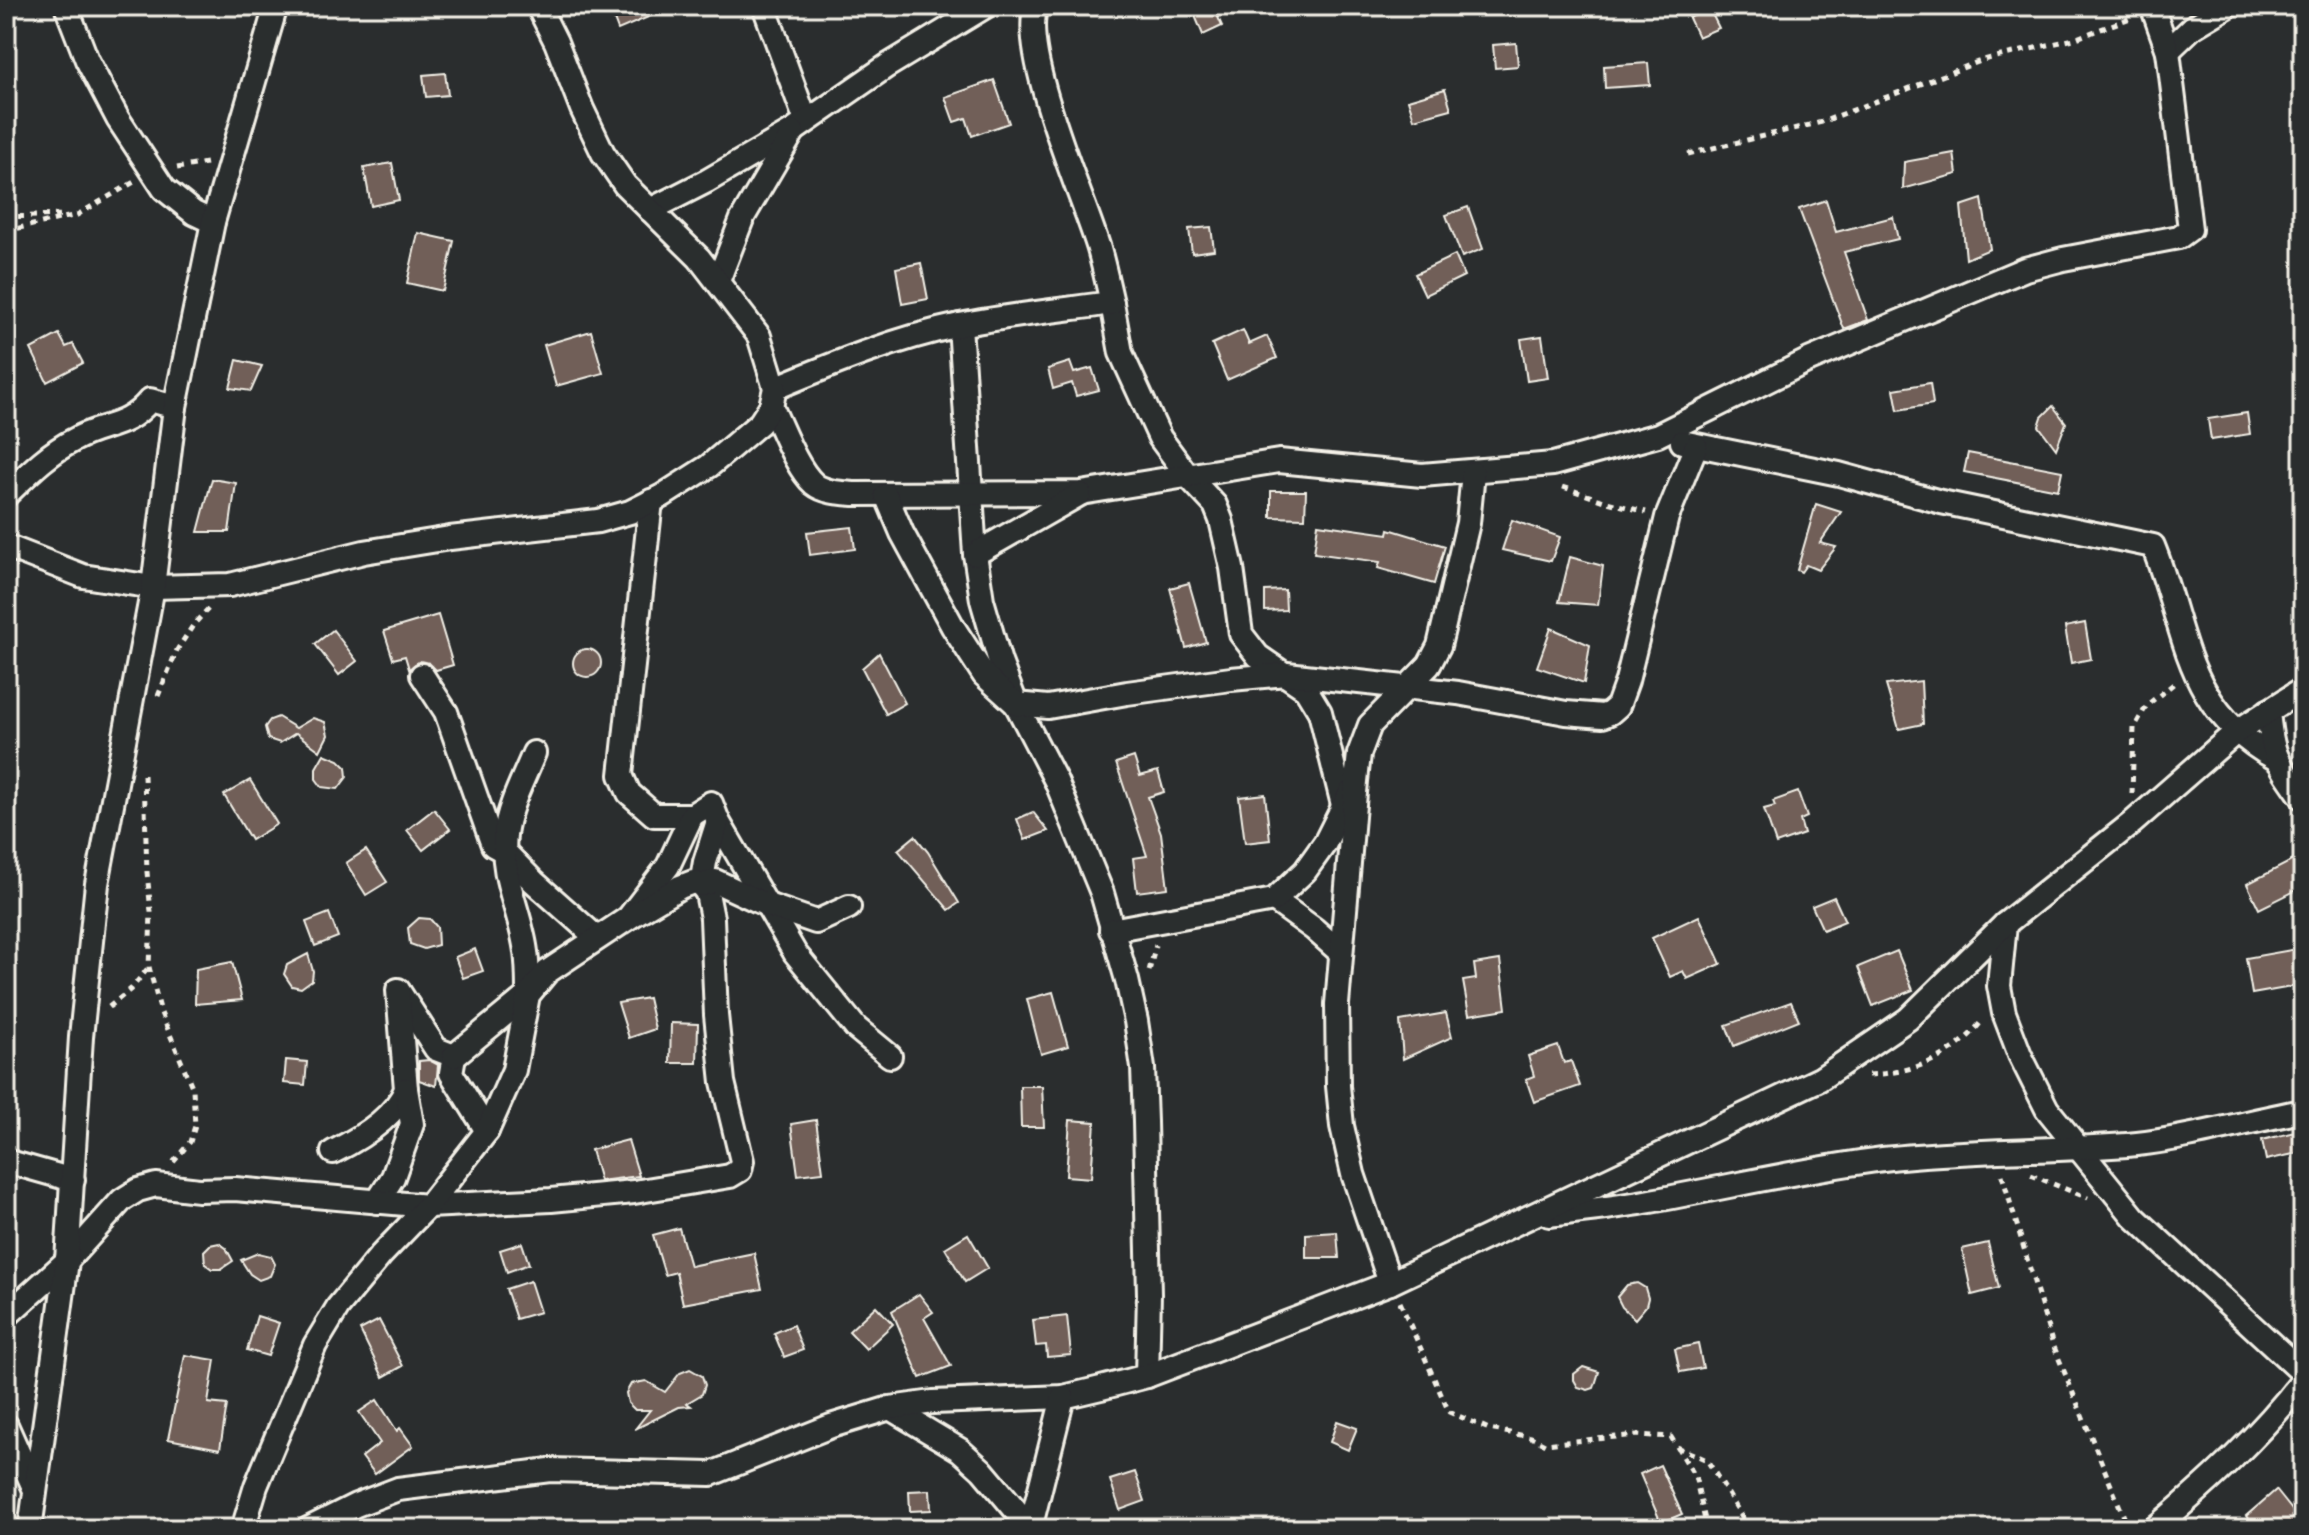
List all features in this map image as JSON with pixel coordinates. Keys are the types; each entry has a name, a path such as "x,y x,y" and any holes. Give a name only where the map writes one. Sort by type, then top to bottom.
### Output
{"street":[{"path":"66,6 87,60 118,119 164,189 194,213 213,222"},
{"path":"30,1529 67,1261 81,1037 97,884 153,587 175,407 213,222 276,6"},
{"path":"538,6 603,153 625,185 718,281 759,336 773,397 801,467 815,485 834,492 886,495 1081,493 1279,461 1422,475 1553,464 1658,435 1809,360 2025,269 2179,237 2190,229 2168,51 2153,8"},
{"path":"718,281 742,219 800,126 764,6"},
{"path":"650,210 707,181 800,126 887,66 986,6"},
{"path":"1036,6 1032,29 1039,71 1099,248 1121,353 1160,438 1188,476 1215,505 1232,568 1241,634 1258,656 1306,689 1320,712 1343,805"},
{"path":"2168,51 2193,27 2228,6"},
{"path":"6,546 83,576 153,587 230,585 364,552 450,538 598,521 630,512 709,466 760,423 773,397 866,353 960,325 1112,303"},
{"path":"960,325 975,554 982,600 1016,704 1056,781 1102,893 1127,980 1143,1068 1148,1248 1147,1376"},
{"path":"6,495 45,457 77,437 115,426 138,414 150,400 175,407"},
{"path":"1658,435 1696,446 1839,474 1941,502 2153,546 2193,669 2215,707 2236,732 2276,759 2303,798"},
{"path":"886,495 902,533 953,627 984,675 1016,704 1048,707 1127,693 1287,674 1458,693 1566,713 1603,716 1618,706 1627,681 1667,517 1696,446"},
{"path":"1390,1283 1353,1174 1342,1126 1336,1041 1340,952 1356,781 1359,754 1370,725 1429,665 1439,646 1465,536 1473,473"},
{"path":"975,554 1081,493"},
{"path":"651,501 621,775 629,793 654,815 692,815 711,803 718,821 795,953 856,1028 890,1056"},
{"path":"422,675 446,712 493,845 504,851 597,938"},
{"path":"308,1529 356,1505 398,1489 550,1470 711,1474 831,1426 890,1408 933,1402 1063,1397 1147,1376 1390,1283 1820,1079 1908,1019 2005,924 2132,823 2236,732 2303,689"},
{"path":"2268,711 2276,759"},
{"path":"243,1529 256,1486 315,1345 338,1307 381,1255 428,1206 487,1131 514,1070 528,995 526,950 505,872 505,833 512,803 534,753"},
{"path":"1111,930 1274,900 1305,871 1318,853 1356,781"},
{"path":"629,917 668,866 692,815"},
{"path":"701,885 718,821"},
{"path":"701,885 715,881 767,905 816,922 849,907"},
{"path":"6,1316 67,1261 122,1200 138,1190 156,1185 428,1206 634,1192 730,1176 740,1170 742,1161 723,1082 716,1015 712,918 707,893 701,885 693,882 680,887 547,972 528,995 454,1056 451,1073 487,1131"},
{"path":"1274,900 1340,952"},
{"path":"2005,924 1999,986 2004,1013 2047,1109 2134,1217 2303,1373"},
{"path":"377,1202 393,1177 412,1124 398,990 436,1049 454,1056"},
{"path":"333,1152 357,1140 401,1103 406,1089"},
{"path":"1527,1218 1644,1202 1882,1159 1989,1150 2080,1149 2157,1141 2303,1111"},
{"path":"6,1161 73,1180"},
{"path":"2154,1529 2247,1445 2303,1380"},
{"path":"1030,1528 1063,1397"},
{"path":"890,1408 960,1450 982,1470 1030,1528"},
{"path":"6,1425 35,1491"}],"path":[{"path":"1688,154 1822,122 1983,60 2074,39 2153,8"},
{"path":"6,231 77,215 153,171 231,159"},
{"path":"6,217 77,215"},
{"path":"1553,483 1607,502 1667,517"},
{"path":"155,702 177,650 194,624 230,585"},
{"path":"2132,823 2134,728 2147,705 2193,669"},
{"path":"143,770 151,912 149,967 161,1013 193,1089 195,1126 190,1142 156,1185"},
{"path":"81,1037 131,989 149,967"},
{"path":"1862,1076 1891,1074 1924,1066 1951,1052 1985,1017 1999,986"},
{"path":"1989,1150 2005,1180 2052,1342 2129,1529"},
{"path":"2026,1173 2094,1200"},
{"path":"1390,1283 1449,1412 1489,1429 1531,1437 1545,1444 1637,1435 1671,1437 1695,1476 1707,1529"},
{"path":"1677,1447 1707,1460 1746,1523 1757,1529"}],"building":[{"path":"609,6 674,6 618,30"},
{"path":"1191,6 1213,6 1222,26 1203,35"},
{"path":"1709,8 1719,28 1698,37 1689,18"},
{"path":"1516,43 1518,66 1495,68 1493,45"},
{"path":"1648,63 1650,85 1605,88 1604,66"},
{"path":"445,73 448,95 426,97 423,75"},
{"path":"994,80 1009,123 972,136 966,118 954,122 945,97"},
{"path":"1445,89 1451,109 1414,119 1408,100"},
{"path":"1954,153 1957,174 1903,189 1904,162"},
{"path":"392,163 399,200 371,206 364,168"},
{"path":"1982,199 1990,249 1966,259 1961,206"},
{"path":"1826,200 1836,232 1893,217 1898,239 1844,252 1868,320 1844,329 1799,209"},
{"path":"1468,207 1483,249 1462,257 1446,215"},
{"path":"1211,227 1214,250 1192,253 1189,229"},
{"path":"418,233 454,241 443,291 407,283"},
{"path":"1455,255 1464,276 1425,295 1415,274"},
{"path":"921,263 928,299 902,304 896,268"},
{"path":"1243,330 1249,344 1267,336 1277,358 1227,380 1212,344"},
{"path":"591,331 603,373 556,386 544,345"},
{"path":"59,334 66,347 73,344 83,363 47,382 31,349"},
{"path":"1542,336 1548,378 1527,381 1521,339"},
{"path":"237,360 262,366 251,391 230,388"},
{"path":"1070,362 1074,373 1092,368 1099,390 1076,396 1072,383 1053,389 1048,369"},
{"path":"1930,383 1933,404 1898,410 1894,389"},
{"path":"2053,406 2066,423 2056,449 2039,426 2042,417"},
{"path":"2247,413 2250,434 2211,440 2208,419"},
{"path":"1968,453 2062,471 2058,490 1964,472"},
{"path":"212,479 236,483 229,532 198,532"},
{"path":"1271,491 1306,491 1305,518 1271,517"},
{"path":"1816,504 1841,512 1820,543 1836,547 1818,570 1806,565 1801,572 1797,570"},
{"path":"1512,520 1560,537 1551,561 1502,550"},
{"path":"1318,524 1388,534 1389,529 1445,546 1434,584 1378,568 1380,562 1314,553"},
{"path":"852,527 855,549 810,555 807,532"},
{"path":"1570,557 1603,566 1598,605 1559,602"},
{"path":"1189,583 1206,642 1186,648 1170,588"},
{"path":"1285,590 1286,610 1265,611 1265,591"},
{"path":"438,615 453,665 436,670 429,663 420,661 409,669 405,656 393,659 384,631"},
{"path":"2085,623 2091,659 2071,663 2065,627"},
{"path":"1551,628 1590,645 1584,683 1537,667"},
{"path":"333,630 357,661 339,675 315,644"},
{"path":"587,649 597,653 601,663 597,673 587,677 577,673 573,663 577,653"},
{"path":"879,653 905,703 886,714 862,668"},
{"path":"1921,681 1923,724 1899,729 1886,685"},
{"path":"278,717 296,728 313,718 325,722 328,735 320,751 296,733 280,743 268,739 265,727 270,720"},
{"path":"324,754 339,760 346,767 347,777 338,789 322,787 316,779 316,768"},
{"path":"1134,757 1140,776 1158,771 1164,792 1148,797 1161,833 1168,888 1137,892 1133,858 1147,856 1116,763"},
{"path":"250,780 277,824 251,840 224,795"},
{"path":"1798,792 1807,817 1800,820 1804,834 1776,844 1764,809 1775,806 1773,801"},
{"path":"1265,794 1270,840 1245,843 1239,797"},
{"path":"434,809 450,829 423,850 407,830"},
{"path":"1033,812 1048,831 1025,840 1017,819"},
{"path":"915,836 959,903 949,910 898,850"},
{"path":"366,850 387,882 366,895 346,863"},
{"path":"2303,855 2303,887 2259,909 2247,884"},
{"path":"1834,897 1845,921 1823,930 1812,906"},
{"path":"329,913 338,937 315,946 306,922"},
{"path":"1699,916 1721,964 1687,979 1683,971 1670,977 1652,938"},
{"path":"419,918 430,919 437,927 438,945 424,949 410,944 408,928"},
{"path":"2303,948 2303,985 2252,994 2246,958"},
{"path":"475,949 483,971 463,978 455,957"},
{"path":"1897,951 1913,990 1873,1006 1858,967"},
{"path":"308,954 312,980 301,988 292,986 284,974 287,965"},
{"path":"1500,960 1506,1009 1469,1015 1463,981 1476,979 1474,964"},
{"path":"232,962 242,1000 195,1004 196,969"},
{"path":"1053,992 1068,1046 1041,1054 1027,999"},
{"path":"648,998 655,1029 629,1038 618,1003"},
{"path":"1791,1002 1799,1020 1734,1046 1726,1025"},
{"path":"1446,1013 1452,1037 1403,1059 1400,1021"},
{"path":"671,1023 698,1024 697,1063 670,1063"},
{"path":"1558,1046 1564,1063 1571,1061 1580,1086 1534,1102 1526,1079 1534,1076 1528,1056"},
{"path":"286,1060 307,1062 305,1085 284,1083"},
{"path":"429,1060 438,1065 436,1086 419,1080 419,1061"},
{"path":"1020,1086 1042,1086 1044,1127 1021,1127"},
{"path":"816,1120 823,1172 798,1175 791,1124"},
{"path":"1070,1120 1095,1122 1091,1178 1066,1176"},
{"path":"2303,1130 2303,1152 2266,1160 2262,1140"},
{"path":"628,1140 639,1176 600,1181 591,1150"},
{"path":"679,1228 690,1266 754,1253 762,1289 683,1304 676,1272 665,1275 653,1235"},
{"path":"1337,1232 1339,1258 1306,1258 1306,1234"},
{"path":"968,1234 988,1268 965,1282 945,1248"},
{"path":"219,1243 226,1248 233,1261 221,1269 212,1269 205,1264 204,1251 210,1245"},
{"path":"522,1243 529,1264 507,1272 500,1250"},
{"path":"1988,1243 1999,1288 1972,1295 1962,1249"},
{"path":"258,1253 271,1256 275,1264 270,1276 259,1280 250,1274 241,1260"},
{"path":"530,1281 540,1312 516,1319 506,1289"},
{"path":"1637,1283 1645,1288 1648,1298 1646,1306 1635,1319 1622,1307 1617,1297 1627,1285"},
{"path":"919,1294 933,1312 924,1318 951,1366 920,1378 892,1311"},
{"path":"876,1306 893,1324 866,1349 849,1331"},
{"path":"257,1316 279,1323 268,1356 247,1350"},
{"path":"1067,1316 1071,1355 1047,1357 1046,1345 1036,1346 1033,1320"},
{"path":"379,1320 403,1366 383,1377 360,1330"},
{"path":"793,1325 803,1350 784,1357 774,1333"},
{"path":"1698,1344 1703,1368 1680,1372 1675,1349"},
{"path":"185,1355 215,1360 208,1403 227,1405 220,1449 168,1439"},
{"path":"1583,1367 1599,1372 1594,1388 1578,1387 1574,1380 1574,1374"},
{"path":"690,1369 702,1376 705,1385 702,1394 687,1403 691,1406 679,1407 635,1429 650,1410 635,1410 628,1403 626,1393 631,1384 646,1381 665,1392 680,1373"},
{"path":"377,1400 397,1431 400,1428 413,1446 375,1474 362,1457 380,1443 359,1412"},
{"path":"1337,1421 1357,1428 1348,1450 1330,1442"},
{"path":"1660,1465 1682,1514 1661,1523 1640,1474"},
{"path":"1135,1472 1145,1501 1120,1510 1110,1480"},
{"path":"930,1490 931,1510 910,1511 909,1491"},
{"path":"2276,1490 2300,1520 2289,1529 2256,1529 2246,1516"}]}
